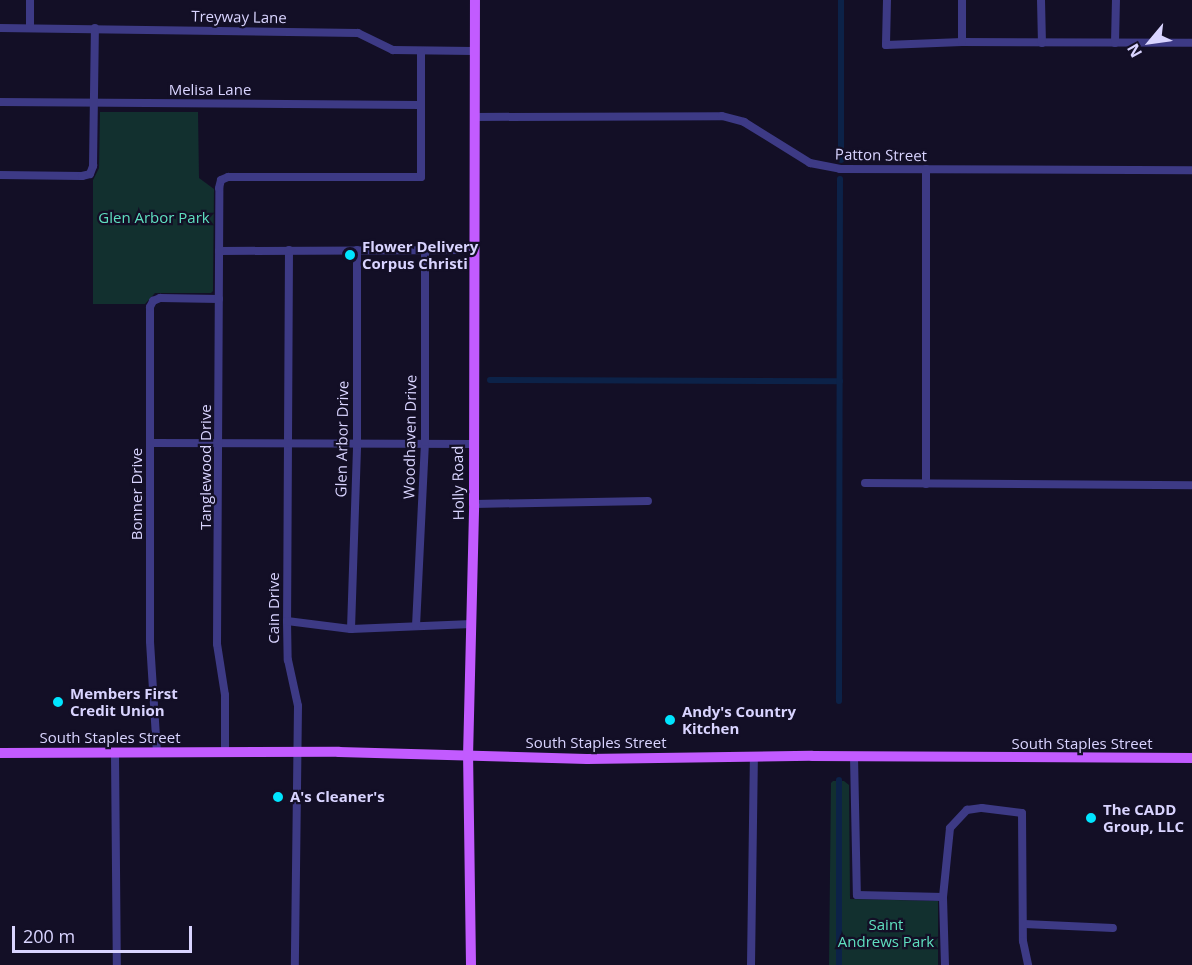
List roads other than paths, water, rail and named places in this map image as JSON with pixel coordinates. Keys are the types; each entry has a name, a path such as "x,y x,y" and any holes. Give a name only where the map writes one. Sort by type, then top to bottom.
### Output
{"main road":[{"name":"Holly Road","path":"471,965 468,757 474,504 472,444 475,0"},
{"name":"South Staples Street","path":"0,753 339,752 468,757 754,759 1192,758"}],"street":[{"path":"30,0 30,28"},
{"path":"887,0 886,45 962,42 1192,43"},
{"path":"962,0 962,42"},
{"path":"1041,0 1042,43"},
{"path":"1115,43 1116,0"},
{"name":"Treyway Lane","path":"0,28 358,33 393,50 473,51"},
{"path":"0,176 82,176 90,174 93,166 95,28"},
{"path":"420,105 421,51"},
{"name":"Melisa Lane","path":"0,102 420,105"},
{"name":"Tanglewood Drive","path":"225,753 225,695 217,644 220,442 219,188 221,180 228,177 421,177 420,105"},
{"name":"Patton Street","path":"474,117 722,116 744,122 800,158 818,166 840,169 1192,170"},
{"path":"926,169 926,484"},
{"name":"Woodhaven Drive","path":"416,626 425,442 425,249"},
{"name":"Cain Drive","path":"290,250 287,621 288,660 298,706 295,965"},
{"name":"Glen Arbor Drive","path":"351,629 357,445 357,250"},
{"path":"219,251 473,250"},
{"name":"Bonner Drive","path":"157,753 150,641 150,307 153,301 160,298 219,299"},
{"path":"151,443 357,445 425,442 472,444"},
{"path":"866,483 1192,485"},
{"path":"474,504 648,501"},
{"path":"287,621 351,629 472,624"},
{"path":"116,754 117,965"},
{"path":"854,757 857,896 943,897"},
{"path":"751,965 754,759"},
{"path":"945,965 943,897 950,828 968,810 982,808 1022,813 1023,941 1028,965"},
{"path":"1024,924 1113,928"}],"waterway":[{"path":"841,0 841,160"},
{"path":"839,701 840,179"},
{"path":"490,380 840,381"},
{"path":"839,780 839,965"}],"place":[{"name":"Flower Delivery Corpus Christi","path":"350,255"},
{"name":"Members First Credit Union","path":"58,702"},
{"name":"Andy's Country Kitchen","path":"670,720"},
{"name":"A's Cleaner's","path":"278,797"},
{"name":"The CADD Group, LLC","path":"1091,818"}],"park label":[{"name":"Glen Arbor Park","path":"154,218"},
{"name":"Saint Andrews Park","path":"886,932"}]}
